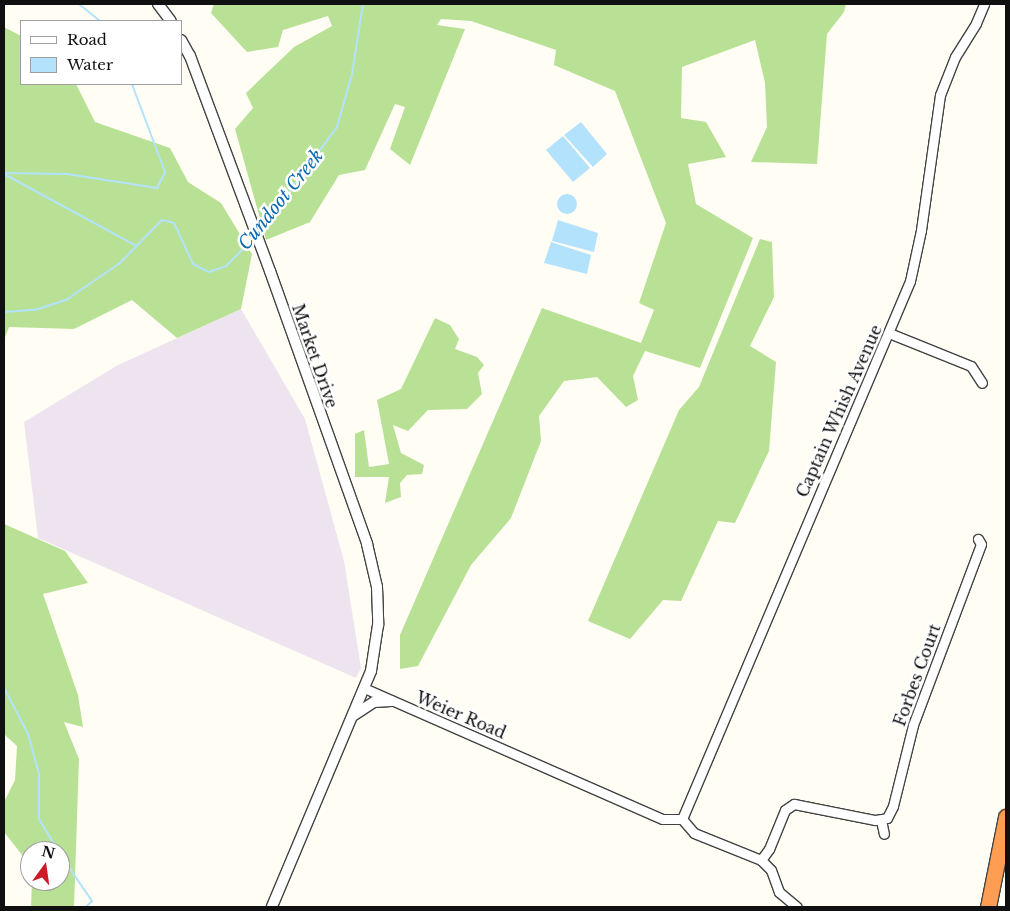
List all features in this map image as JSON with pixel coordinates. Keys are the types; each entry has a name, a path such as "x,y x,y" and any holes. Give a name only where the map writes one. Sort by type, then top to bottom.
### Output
{"highway":[{"path":"988,907 1006,817"}],"street":[{"path":"158,4 170,20"},
{"name":"Captain Whish Avenue","path":"682,819 890,333 910,282 921,230 940,95 955,57 976,23 984,4"},
{"name":"Market Drive","path":"182,42 215,120 367,544 377,587 376,648 364,688"},
{"path":"890,333 971,366 982,383"},
{"name":"Forbes Court","path":"881,820 887,818 893,806 913,725 980,544 978,539"},
{"path":"272,907 364,688"},
{"name":"Weier Road","path":"364,688 663,819 682,819"},
{"path":"352,716 370,704 391,701"},
{"path":"762,860 769,849 785,810 794,804 881,820 884,834"},
{"path":"682,819 694,832 762,860 771,870 779,892 797,907"}],"shaded area":[{"path":"241,309 305,419 344,561 361,668 356,678 38,538 24,422 118,365"}],"green space":[{"path":"214,4 846,4 844,12 827,34 817,164 751,162 767,127 765,83 755,40 682,67 681,118 706,122 726,157 688,164 696,204 753,238 700,368 645,351 633,376 638,400 626,407 597,377 564,381 539,416 541,441 511,518 471,565 418,666 400,669 400,635 542,308 641,343 654,310 639,303 666,223 615,91 554,65 556,50 471,21 441,19 437,25 465,29 410,165 390,149 405,107 395,104 365,170 339,175 310,222 266,240 235,129 253,108 246,93 294,47 332,26 328,16 283,30 278,47 247,52 211,13"},
{"path":"4,27 20,35 20,85 76,85 95,122 170,148 188,182 221,203 252,254 241,309 177,338 132,300 74,329 9,327 4,340"},
{"path":"760,239 772,242 774,297 750,346 776,362 769,451 735,523 718,521 681,601 663,600 630,639 588,621 679,410 699,387"},
{"path":"435,318 450,325 459,339 455,349 477,357 484,365 478,373 482,394 467,409 428,410 408,431 393,425 401,453 424,465 422,474 407,475 400,483 401,497 385,503 389,477 355,477 355,434 364,430 369,467 389,464 377,400 401,389"},
{"path":"4,524 65,551 88,583 43,594 78,695 83,727 64,722 79,759 74,907 31,907 32,891 70,891 70,841 20,841 20,852 4,832 4,802 15,780 17,746 4,734"}],"water":[{"path":"581,122 607,154 593,167 564,135"},
{"path":"563,136 590,168 573,182 546,150"},
{"path":"567,194 574,197 577,204 574,211 567,214 560,211 557,204 560,197"},
{"path":"558,220 598,233 594,252 552,241"},
{"path":"551,242 591,255 587,274 544,263"}],"waterway":[{"path":"79,4 99,20"},
{"name":"Cundoot Creek","path":"259,232 337,127 352,74 363,4"},
{"path":"4,173 67,174 157,188 165,172 132,85"},
{"path":"4,174 135,245"},
{"name":"Cundoot Creek","path":"4,312 35,310 66,300 120,263 162,220 174,223 193,264 209,272 226,266 254,238"},
{"name":"Cundoot Creek","path":"4,688 28,734 39,774 39,819 52,841"},
{"name":"Cundoot Creek","path":"70,869 92,901 86,907"}]}
